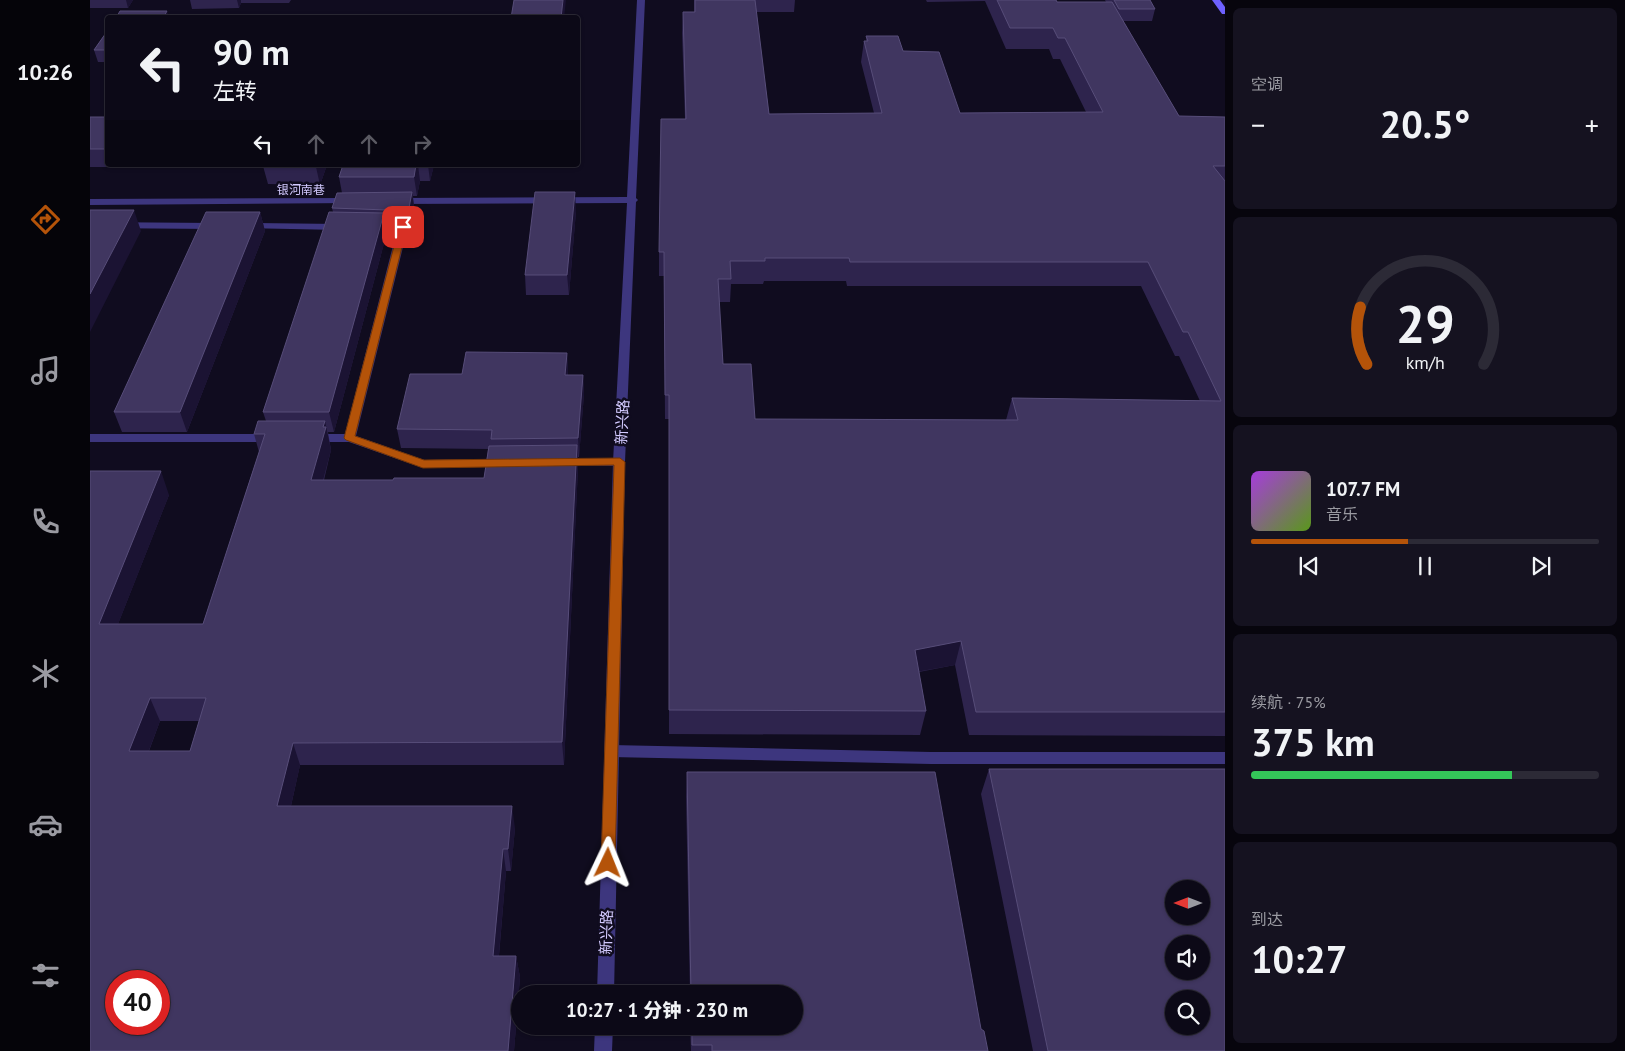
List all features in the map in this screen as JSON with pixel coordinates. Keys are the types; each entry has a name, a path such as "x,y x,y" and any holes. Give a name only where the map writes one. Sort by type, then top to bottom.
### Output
{"main road":[{"path":"1216,0 1225,12"}],"street":[{"name":"新兴路","path":"605,985 620,462 641,0"},
{"path":"386,201 633,200"},
{"name":"银河南巷","path":"90,202 357,201"},
{"path":"90,225 403,227 350,438"},
{"path":"90,438 280,438"},
{"path":"300,438 350,438 423,464 511,463"},
{"path":"551,462 620,462"},
{"path":"611,751 931,758 1225,758"},
{"path":"931,758 934,777"},
{"path":"603,1051 604,1035"}],"building":[{"path":"514,0 563,0 561,15 512,15"},
{"path":"695,0 755,0 769,114 882,113 864,41 868,41 866,36 898,36 903,51 939,52 960,113 1103,112 1065,38 1058,38 1053,28 1010,28 997,0 1112,2 1179,116 1225,117 1225,166 1213,166 1225,181 1225,712 976,712 961,641 915,650 926,711 669,710 669,395 665,395 664,252 659,252 661,119 686,119 683,12 695,12","holes":["765,258 849,258 850,262 1148,262 1183,332 1188,332 1221,401 1012,398 1018,420 755,419 751,364 723,364 718,279 731,279 730,261 765,261"]},
{"path":"1114,0 1150,0 1155,9 1119,9"},
{"path":"120,11 167,11 165,15 118,15"},
{"path":"105,34 105,50 94,50"},
{"path":"90,117 105,117 105,149 90,149"},
{"path":"342,167 416,167 414,177 339,177"},
{"path":"412,192 409,208 388,208 387,210 332,208 337,193"},
{"path":"535,192 575,192 567,275 525,275"},
{"path":"90,210 134,210 90,294"},
{"path":"206,212 260,212 180,412 114,412"},
{"path":"329,212 384,213 329,412 263,412"},
{"path":"466,352 567,353 565,375 583,375 578,438 491,439 492,430 397,429 410,374 462,374"},
{"path":"258,421 325,421 323,427 326,427 311,480 484,478 489,446 577,445 562,742 293,743 277,806 512,806 508,849 503,849 493,956 516,956 514,985 511,985 508,1051 90,1051 90,471 161,471 99,624 203,624 265,434 254,434","holes":["150,698 206,698 190,751 129,751"]},
{"path":"989,769 1225,769 1225,1051 1048,1051"},
{"path":"687,772 935,772 981,1029 984,1031 988,1051 712,1051 712,1045 692,1045 692,1035 803,1035 803,985 691,985"}],"route":[{"path":"403,227 350,438 423,464 620,462 608,863"}]}
